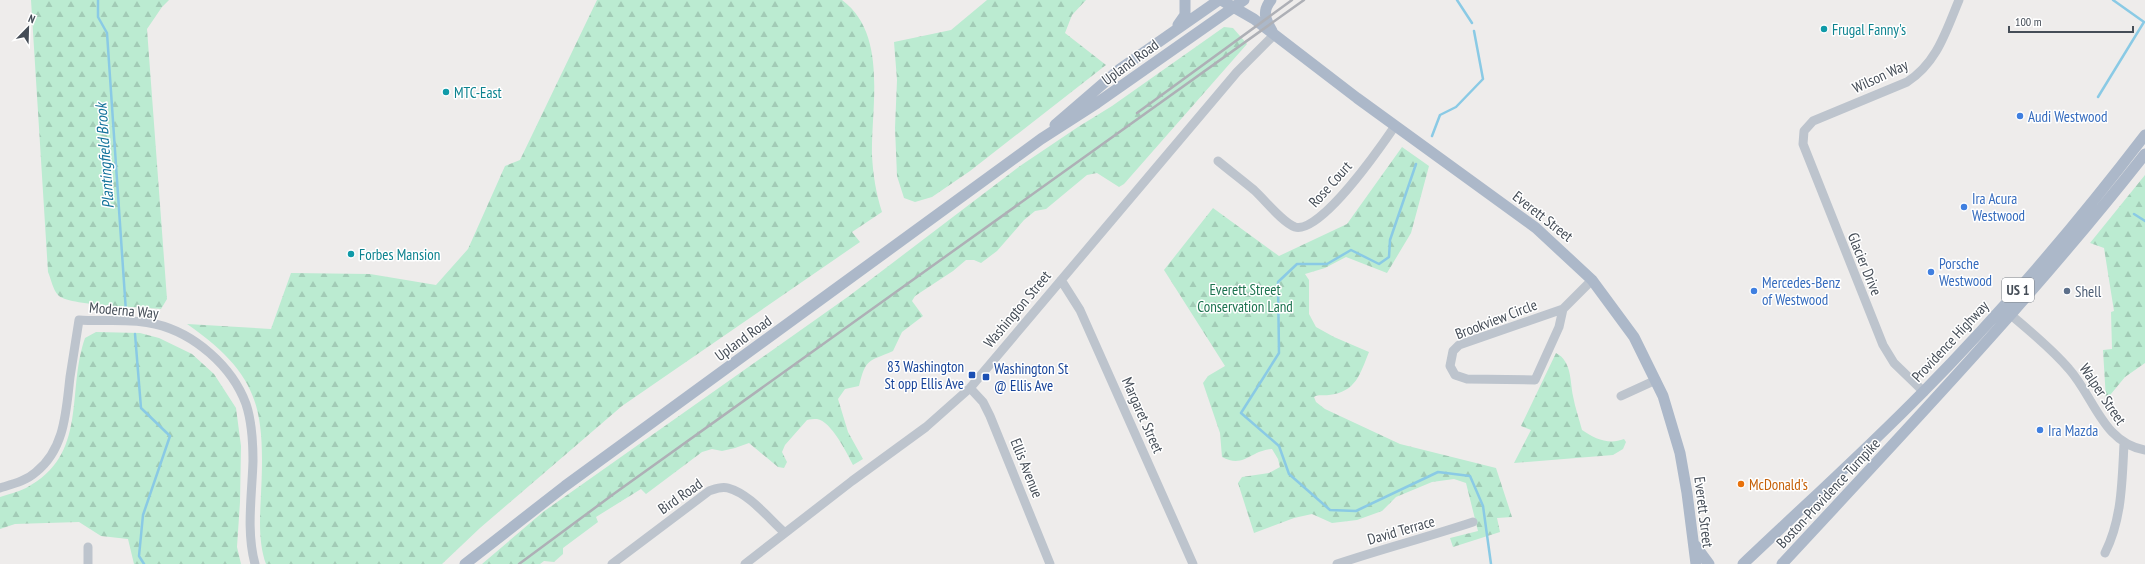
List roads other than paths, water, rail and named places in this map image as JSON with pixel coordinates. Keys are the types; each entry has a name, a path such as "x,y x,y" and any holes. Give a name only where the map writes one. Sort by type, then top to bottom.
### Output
{"main road":[{"path":"1175,30 1184,15 1185,0"},
{"name":"Upland Road","path":"1041,138 1099,85 1175,30 1220,0"},
{"name":"Everett Street","path":"1220,0 1234,7 1274,35 1395,126 1536,228 1592,280 1626,324 1656,380 1678,444 1687,493 1696,564"},
{"path":"1234,7 1244,0"},
{"path":"1271,0 1266,6 1265,16 1274,35"},
{"name":"Upland Road","path":"465,564 565,486 1041,138 1083,113 1234,7"},
{"name":"Providence Highway","path":"1881,435 1924,392 2042,262 2145,135"},
{"name":"Providence Highway","path":"1895,443 2011,315 2086,229 2145,154"},
{"name":"Boston-Providence Turnpike","path":"1743,564 1881,435"},
{"name":"Boston-Providence Turnpike","path":"1782,564 1895,443"},
{"path":"1692,537 1701,555 1709,564"},
{"path":"1735,564 1758,551"}],"street":[{"name":"Wilson Way","path":"1803,135 1806,127 1813,121 1916,77 1938,49 1959,0"},
{"name":"Washington Street","path":"745,564 926,427 970,388 1236,72 1274,35"},
{"name":"Rose Court","path":"1218,161 1254,191 1285,220 1295,227 1306,227 1327,211 1361,171 1395,126"},
{"name":"Glacier Drive","path":"1803,135 1803,142 1806,151 1883,345 1894,363 1924,392"},
{"name":"Margaret Street","path":"1061,280 1080,310 1193,564"},
{"name":"Brookview Circle","path":"1563,309 1559,327 1535,380 1467,379 1455,375 1450,366 1453,351 1459,345 1563,309 1592,280"},
{"name":"Walper Street","path":"2011,315 2068,367 2108,428 2124,444 2118,514 2111,540 2105,553"},
{"name":"Moderna Way","path":"0,488 27,479 36,473 55,449 62,431 66,412 79,320 154,324 184,335 214,357 230,376 245,402 252,439 250,526 255,564"},
{"path":"1621,396 1656,380"},
{"name":"Ellis Avenue","path":"970,388 982,402 990,416 1050,564"},
{"path":"2124,444 2145,450"},
{"name":"Bird Road","path":"612,564 709,491 720,488 727,488 746,497 785,533"},
{"name":"David Terrace","path":"1337,564 1388,547 1423,539 1473,522"},
{"path":"88,547 88,564"}],"waterway":[{"name":"Plantingfield Brook","path":"98,0 98,17 107,33 126,312"},
{"path":"1457,0 1472,23"},
{"path":"2098,97 2144,22 2113,0"},
{"path":"1432,136 1440,115 1456,107 1483,79 1474,31"},
{"path":"1416,164 1390,240 1389,257 1379,264 1351,250 1327,264 1297,264 1278,282 1279,353 1241,413 1279,446 1289,474 1330,510 1356,511 1438,472 1470,476 1483,506 1491,564"},
{"path":"2134,214 2145,221"},
{"name":"Plantingfield Brook","path":"135,334 141,408 170,436 143,515 139,556 144,564"}],"railway":[{"path":"1137,113 1292,0"},
{"path":"519,564 615,493 1304,0"}],"place":[{"name":"Frugal Fanny's","path":"1824,29"},
{"name":"MTC-East","path":"446,92"},
{"name":"Audi Westwood","path":"2020,116"},
{"name":"Ira Acura Westwood","path":"1964,207"},
{"name":"Forbes Mansion","path":"351,254"},
{"name":"Porsche Westwood","path":"1931,272"},
{"name":"Mercedes-Benz of Westwood","path":"1754,291"},
{"name":"Shell","path":"2067,291"},
{"name":"83 Washington St opp Ellis Ave","path":"972,375"},
{"name":"Washington St @ Ellis Ave","path":"986,377"},
{"name":"Ira Mazda","path":"2040,430"},
{"name":"McDonald's","path":"1741,484"}],"park label":[{"name":"Everett Street Conservation Land","path":"1245,298"}]}
